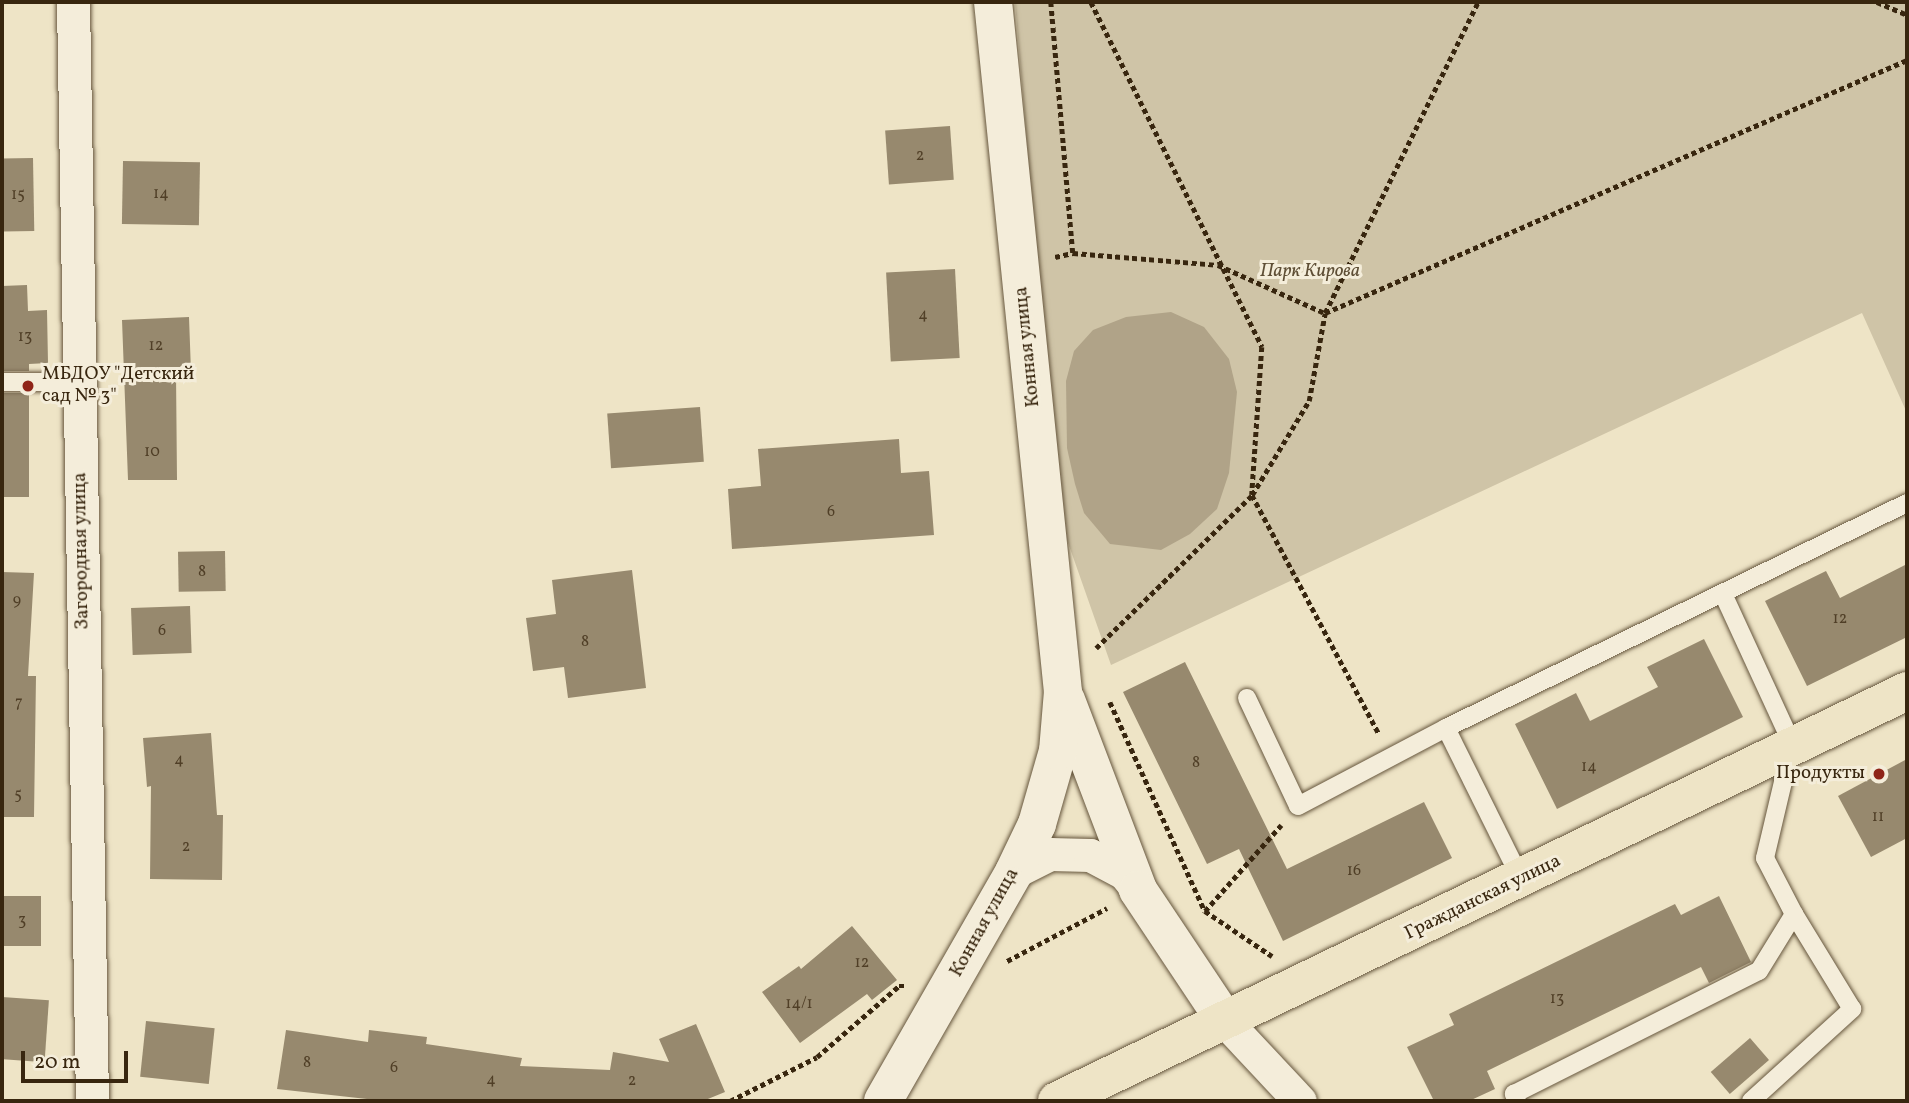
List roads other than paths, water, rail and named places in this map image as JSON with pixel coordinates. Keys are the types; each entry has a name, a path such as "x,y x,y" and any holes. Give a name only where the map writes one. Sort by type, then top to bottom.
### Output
{"main road":[{"name":"Гражданская улица","path":"1057,1101 1294,990 1907,691"}],"street":[{"name":"Загородная улица","path":"73,2 92,1101"},
{"name":"Конная улица","path":"883,1101 1014,872 1051,786 1063,692 993,2"},
{"name":"Конная улица","path":"1063,692 1138,890 1226,1022"},
{"path":"1014,872 1049,854 1090,855 1125,874 1138,890"},
{"path":"1226,1022 1300,1101"}],"lane":[{"path":"2,382 80,382"},
{"path":"1247,698 1298,806 1446,728 1724,596 1907,503"},
{"path":"1724,596 1792,747 1765,858 1794,914 1852,1009 1751,1101"},
{"path":"1446,728 1521,880"},
{"path":"1517,1101 1514,1094 1759,971 1794,914"}],"place":[{"name":"МБДОУ \"Детский сад № 3\"","path":"28,386"},
{"name":"Продукты","path":"1879,774"}],"park label":[{"name":"Парк Кирова","path":"1310,272"}]}
